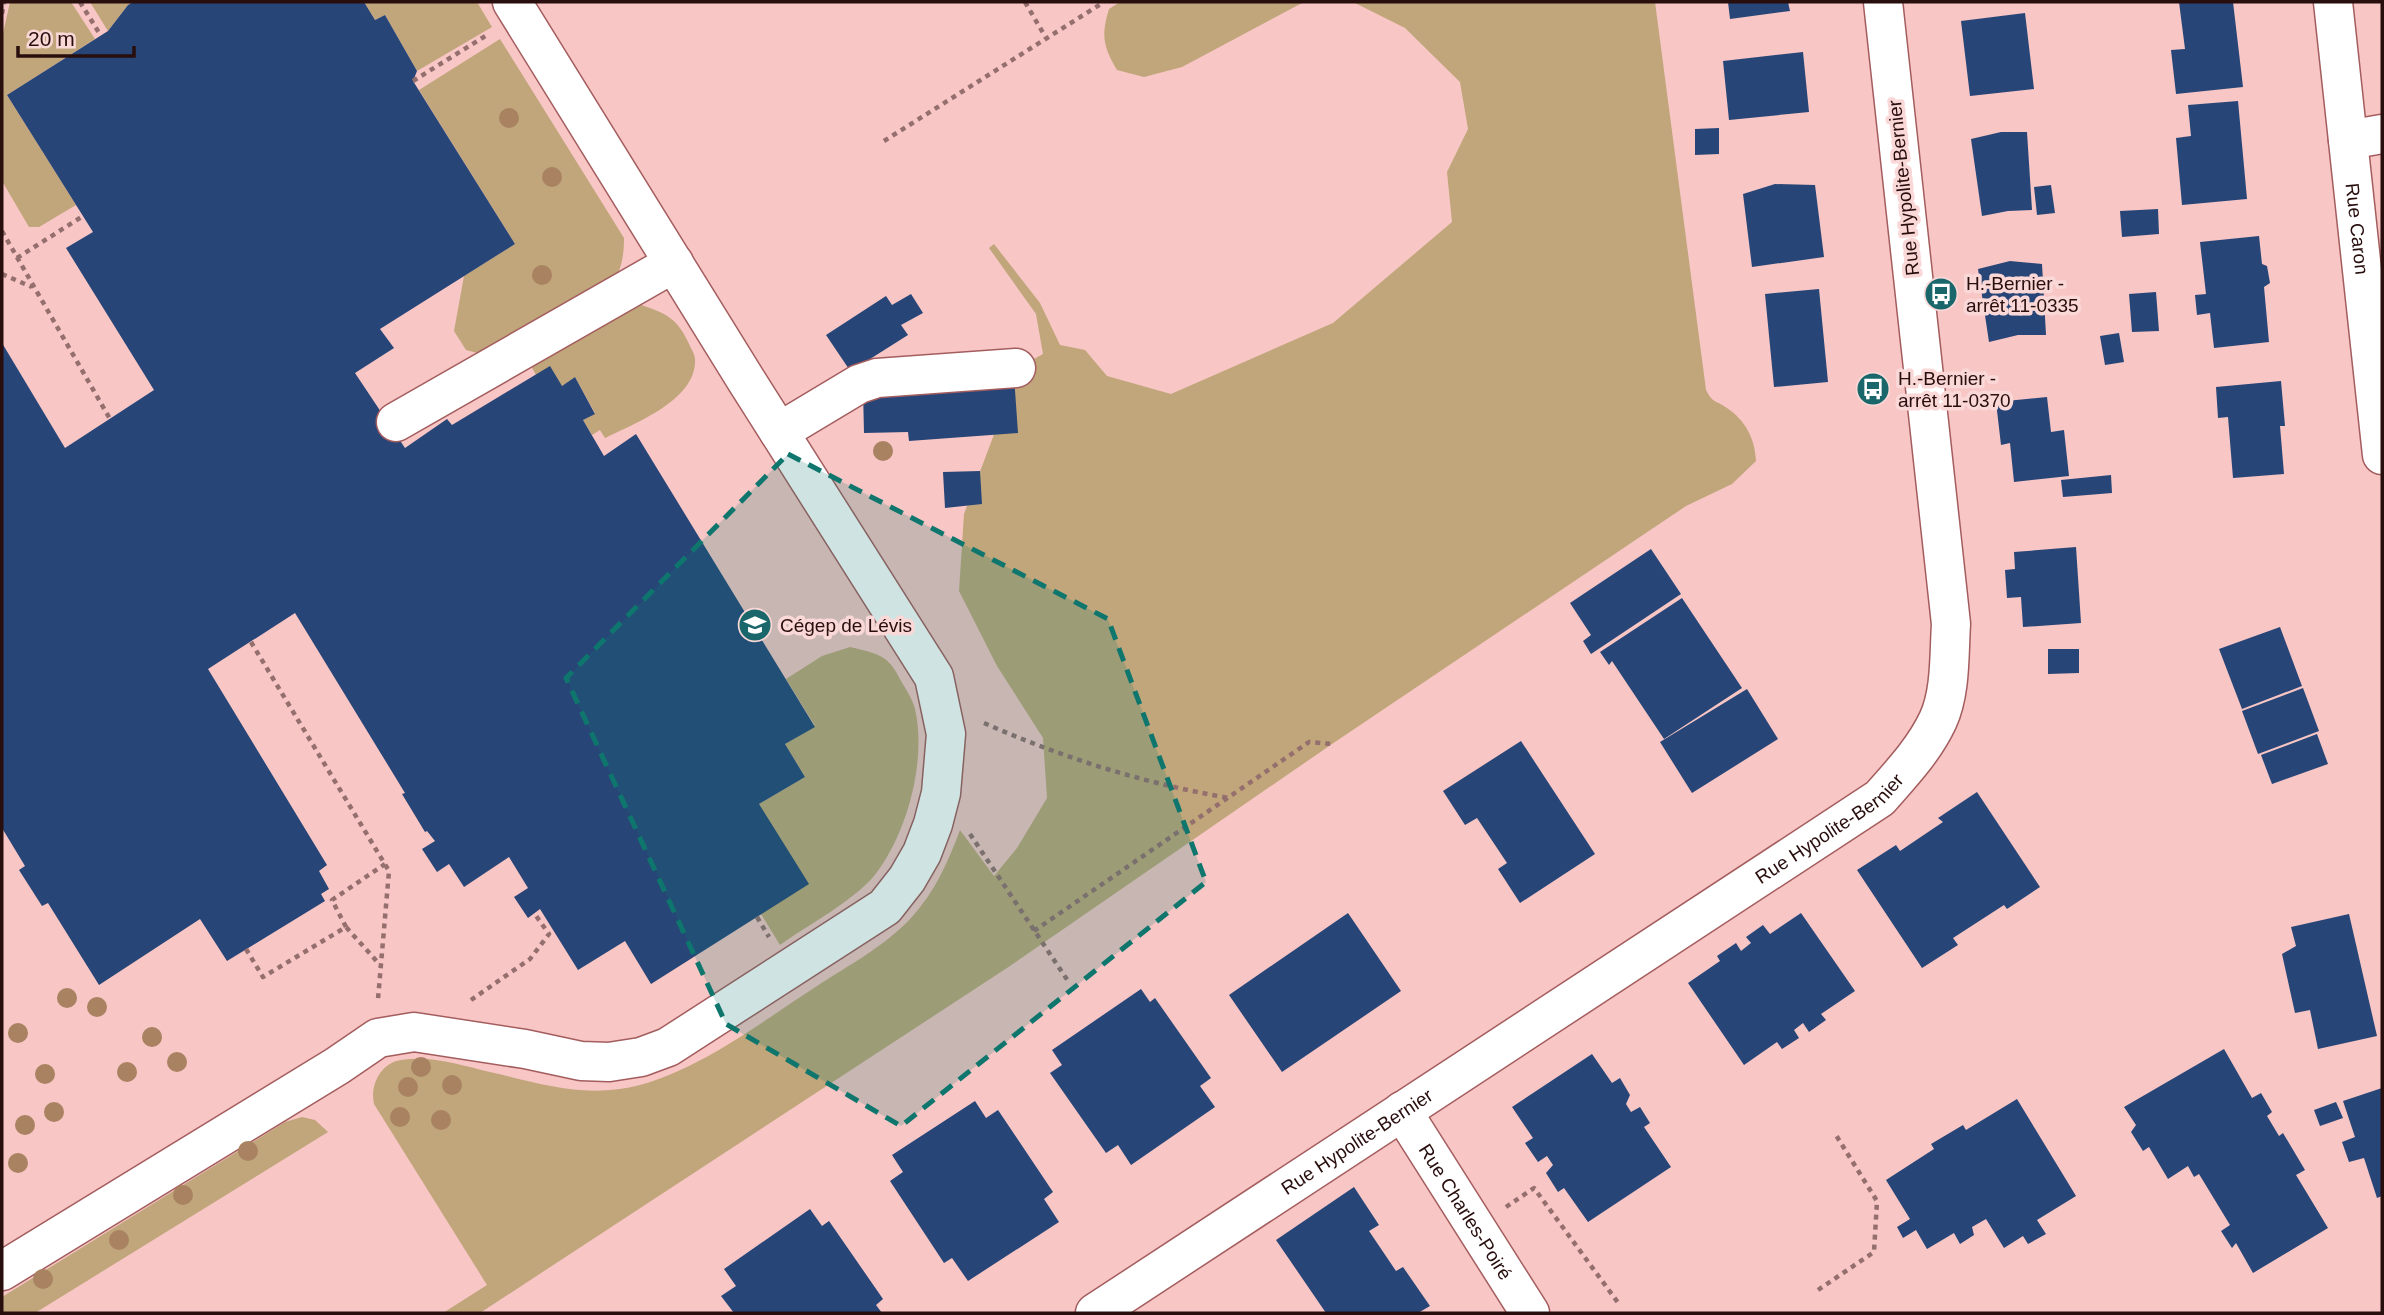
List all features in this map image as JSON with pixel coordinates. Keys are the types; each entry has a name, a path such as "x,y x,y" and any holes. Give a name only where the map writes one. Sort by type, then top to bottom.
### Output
{"street":[{"name":"Rue Hypolite-Bernier","path":"1094,1313 1880,799 1916,757 1939,718 1948,675 1951,624 1883,2"},
{"name":"Rue Caron","path":"2333,2 2365,137 2382,454"},
{"path":"2,1271 326,1073 378,1038 414,1032 526,1049 581,1061 641,1057 668,1047 885,907 907,879 922,853 938,807 945,764 946,734 934,677 516,8"},
{"path":"396,422 674,262"},
{"path":"779,432 859,384 877,378 1016,368"},
{"name":"Rue Charles-Poiré","path":"1402,1111 1530,1313"}],"path":[{"path":"2,14 5,2"},
{"path":"80,2 101,36"},
{"path":"1025,2 1046,38"},
{"path":"884,141 1104,2"},
{"path":"414,81 516,8"},
{"path":"17,258 83,216"},
{"path":"2,232 110,419"},
{"path":"2,274 32,287"},
{"path":"251,642 389,871 376,1011"},
{"path":"942,711 972,718 1082,763 1168,787 1230,798"},
{"path":"1034,931 1309,742 1332,744"},
{"path":"938,807 962,822 1068,981"},
{"path":"381,966 346,927 332,900 385,864"},
{"path":"445,1037 460,1008 530,959 549,934 534,914"},
{"path":"246,949 263,977 346,927"},
{"path":"1818,1290 1874,1252 1877,1201 1834,1132"},
{"path":"1476,1228 1534,1188 1619,1304"}],"highlighted area":[{"path":"788,454 1108,619 1206,882 901,1126 726,1024 566,678"}],"shaded area":[{"path":"10,2 71,2 95,39 7,95 76,205 39,227 29,227 2,181 2,38"},
{"path":"90,2 133,2 108,31"},
{"path":"364,2 477,2 492,27 417,71 385,15 375,20"},
{"path":"1120,2 1304,2 1182,67 1144,77 1117,70 1106,47 1104,34 1109,9"},
{"path":"1353,2 1655,2 1706,390 1713,400 1734,413 1744,425 1754,445 1756,461 1732,484 1686,506 1332,744 1010,966 480,1313 443,1313 487,1285 374,1104 375,1083 382,1070 401,1060 435,1060 550,1086 595,1091 637,1086 664,1077 691,1065 744,1034 890,937 911,918 927,898 946,865 960,830 994,876 1017,848 1047,798 1043,738 997,666 959,591 964,514 1004,408 1025,364 1043,354 1036,314 989,248 994,244 1040,303 1060,345 1085,350 1107,376 1171,394 1333,323 1452,222 1447,172 1468,129 1460,82 1405,28"},
{"path":"500,39 624,238 624,244 616,279 492,357 466,350 454,331 464,276 515,244 419,90"},
{"path":"641,305 664,314 680,328 695,359 693,374 686,387 662,408 605,438 600,430 592,435 583,420 595,413 575,377 562,386 536,375 531,366 615,314"},
{"path":"850,647 873,653 888,661 913,702 918,729 918,751 911,796 896,840 874,876 842,904 780,945 761,914 759,804 805,777 785,744 815,726 786,679 822,656"},
{"path":"302,1117 315,1120 328,1132 35,1313 2,1313 2,1297 285,1122"}],"building":[{"path":"133,2 364,2 375,20 385,15 417,71 413,81 515,244 380,329 394,348 355,373 405,448 447,419 452,425 550,366 562,386 575,377 595,414 583,420 604,456 636,434 815,727 785,744 805,777 759,804 809,884 651,984 625,941 578,970 540,909 528,918 514,897 528,888 509,857 464,887 449,864 437,872 422,849 435,841 425,832 402,794 405,793 295,613 208,669 327,865 319,871 329,889 321,894 325,901 227,961 200,919 99,985 48,903 42,906 19,870 25,866 2,828 2,343 65,448 154,390 66,248 93,232 7,95 108,31"},
{"path":"1728,2 1788,2 1790,11 1730,19"},
{"path":"2179,2 2233,2 2243,87 2176,94 2171,50 2185,49"},
{"path":"2025,13 2034,89 1970,96 1961,21"},
{"path":"1803,52 1809,112 1729,120 1723,61"},
{"path":"2238,101 2247,199 2182,205 2176,138 2191,136 2188,105"},
{"path":"1719,128 1719,154 1695,155 1695,129"},
{"path":"2001,132 2027,132 2032,210 1982,216 1971,139"},
{"path":"1775,184 1815,185 1824,257 1752,267 1743,194"},
{"path":"2051,185 2055,213 2037,215 2034,187"},
{"path":"2158,209 2159,234 2122,237 2120,211"},
{"path":"2259,236 2262,264 2267,266 2270,283 2264,287 2269,342 2214,348 2210,313 2197,315 2195,295 2206,294 2200,242"},
{"path":"2010,261 2042,264 2046,335 2018,335 1989,342 1978,269"},
{"path":"1819,289 1828,382 1774,387 1765,294"},
{"path":"2156,292 2159,331 2132,332 2129,294"},
{"path":"911,294 923,313 901,325 908,335 870,359 876,366 855,378 826,335 886,296 892,305"},
{"path":"2119,333 2124,362 2105,365 2100,336"},
{"path":"1014,376 1018,433 909,441 908,432 864,433 863,390"},
{"path":"2281,381 2285,426 2280,426 2284,474 2233,478 2228,417 2218,418 2216,387"},
{"path":"2047,397 2051,432 2064,430 2069,476 2014,482 2010,443 2001,445 1996,402"},
{"path":"980,471 982,504 945,508 943,472"},
{"path":"2111,475 2112,493 2063,497 2061,480"},
{"path":"2076,547 2081,623 2023,627 2021,597 2007,598 2005,570 2015,569 2014,552"},
{"path":"1651,549 1681,594 1591,654 1583,641 1591,635 1570,603"},
{"path":"1682,598 1742,688 1664,739 1612,661 1609,665 1600,652"},
{"path":"2280,627 2302,686 2242,709 2219,649"},
{"path":"2048,649 2079,649 2079,673 2048,674"},
{"path":"2303,688 2319,731 2258,754 2242,711"},
{"path":"1747,689 1778,739 1692,793 1660,742"},
{"path":"2317,734 2328,764 2272,784 2261,755"},
{"path":"1521,741 1595,854 1520,903 1498,869 1507,863 1477,818 1465,825 1443,791"},
{"path":"1977,792 2040,887 2007,909 2004,905 1953,938 1958,945 1922,968 1857,870 1896,845 1900,851 1943,822 1938,818"},
{"path":"1348,913 1401,991 1282,1072 1229,995"},
{"path":"1801,913 1855,991 1821,1014 1826,1020 1809,1032 1803,1023 1794,1030 1799,1038 1782,1049 1777,1042 1744,1065 1688,983 1720,961 1717,956 1736,943 1741,951 1751,943 1746,937 1763,925 1770,934"},
{"path":"2349,914 2377,1036 2318,1049 2310,1010 2295,1013 2282,954 2296,946 2291,927"},
{"path":"1141,989 1150,1002 1155,998 1211,1078 1200,1086 1215,1107 1131,1165 1118,1145 1106,1153 1050,1073 1062,1065 1052,1050"},
{"path":"2224,1049 2252,1098 2261,1093 2272,1112 2267,1116 2279,1136 2283,1133 2305,1170 2296,1175 2328,1228 2253,1273 2236,1243 2232,1248 2221,1231 2230,1225 2199,1174 2194,1177 2188,1166 2168,1179 2149,1147 2143,1151 2131,1132 2136,1125 2124,1107"},
{"path":"1592,1054 1612,1083 1620,1078 1630,1095 1626,1104 1631,1112 1640,1107 1650,1123 1644,1127 1671,1167 1588,1222 1564,1188 1558,1192 1546,1173 1553,1165 1547,1156 1538,1162 1525,1143 1533,1138 1512,1107"},
{"path":"2382,1088 2382,1196 2377,1198 2364,1158 2349,1162 2342,1142 2355,1137 2343,1101"},
{"path":"2017,1099 2076,1196 2037,1220 2046,1234 2028,1244 2023,1236 2004,1248 1986,1219 1972,1227 1974,1235 1960,1244 1954,1233 1927,1249 1916,1230 1903,1238 1897,1227 1910,1219 1886,1180 1934,1149 1931,1144 1963,1125 1966,1130"},
{"path":"975,1101 986,1118 998,1110 1053,1192 1044,1199 1059,1222 968,1281 952,1258 944,1263 890,1181 903,1172 892,1155"},
{"path":"2336,1102 2343,1118 2320,1126 2314,1110"},
{"path":"1354,1187 1379,1225 1369,1231 1396,1271 1403,1267 1430,1306 1418,1313 1326,1313 1276,1240"},
{"path":"810,1209 822,1226 829,1221 883,1299 876,1305 882,1313 734,1313 721,1296 736,1286 724,1269"}],"place":[{"name":"H.-Bernier - arrêt 11-0335","path":"1941,294"},
{"name":"H.-Bernier - arrêt 11-0370","path":"1873,389"},
{"name":"Cégep de Lévis","path":"755,625"}]}
